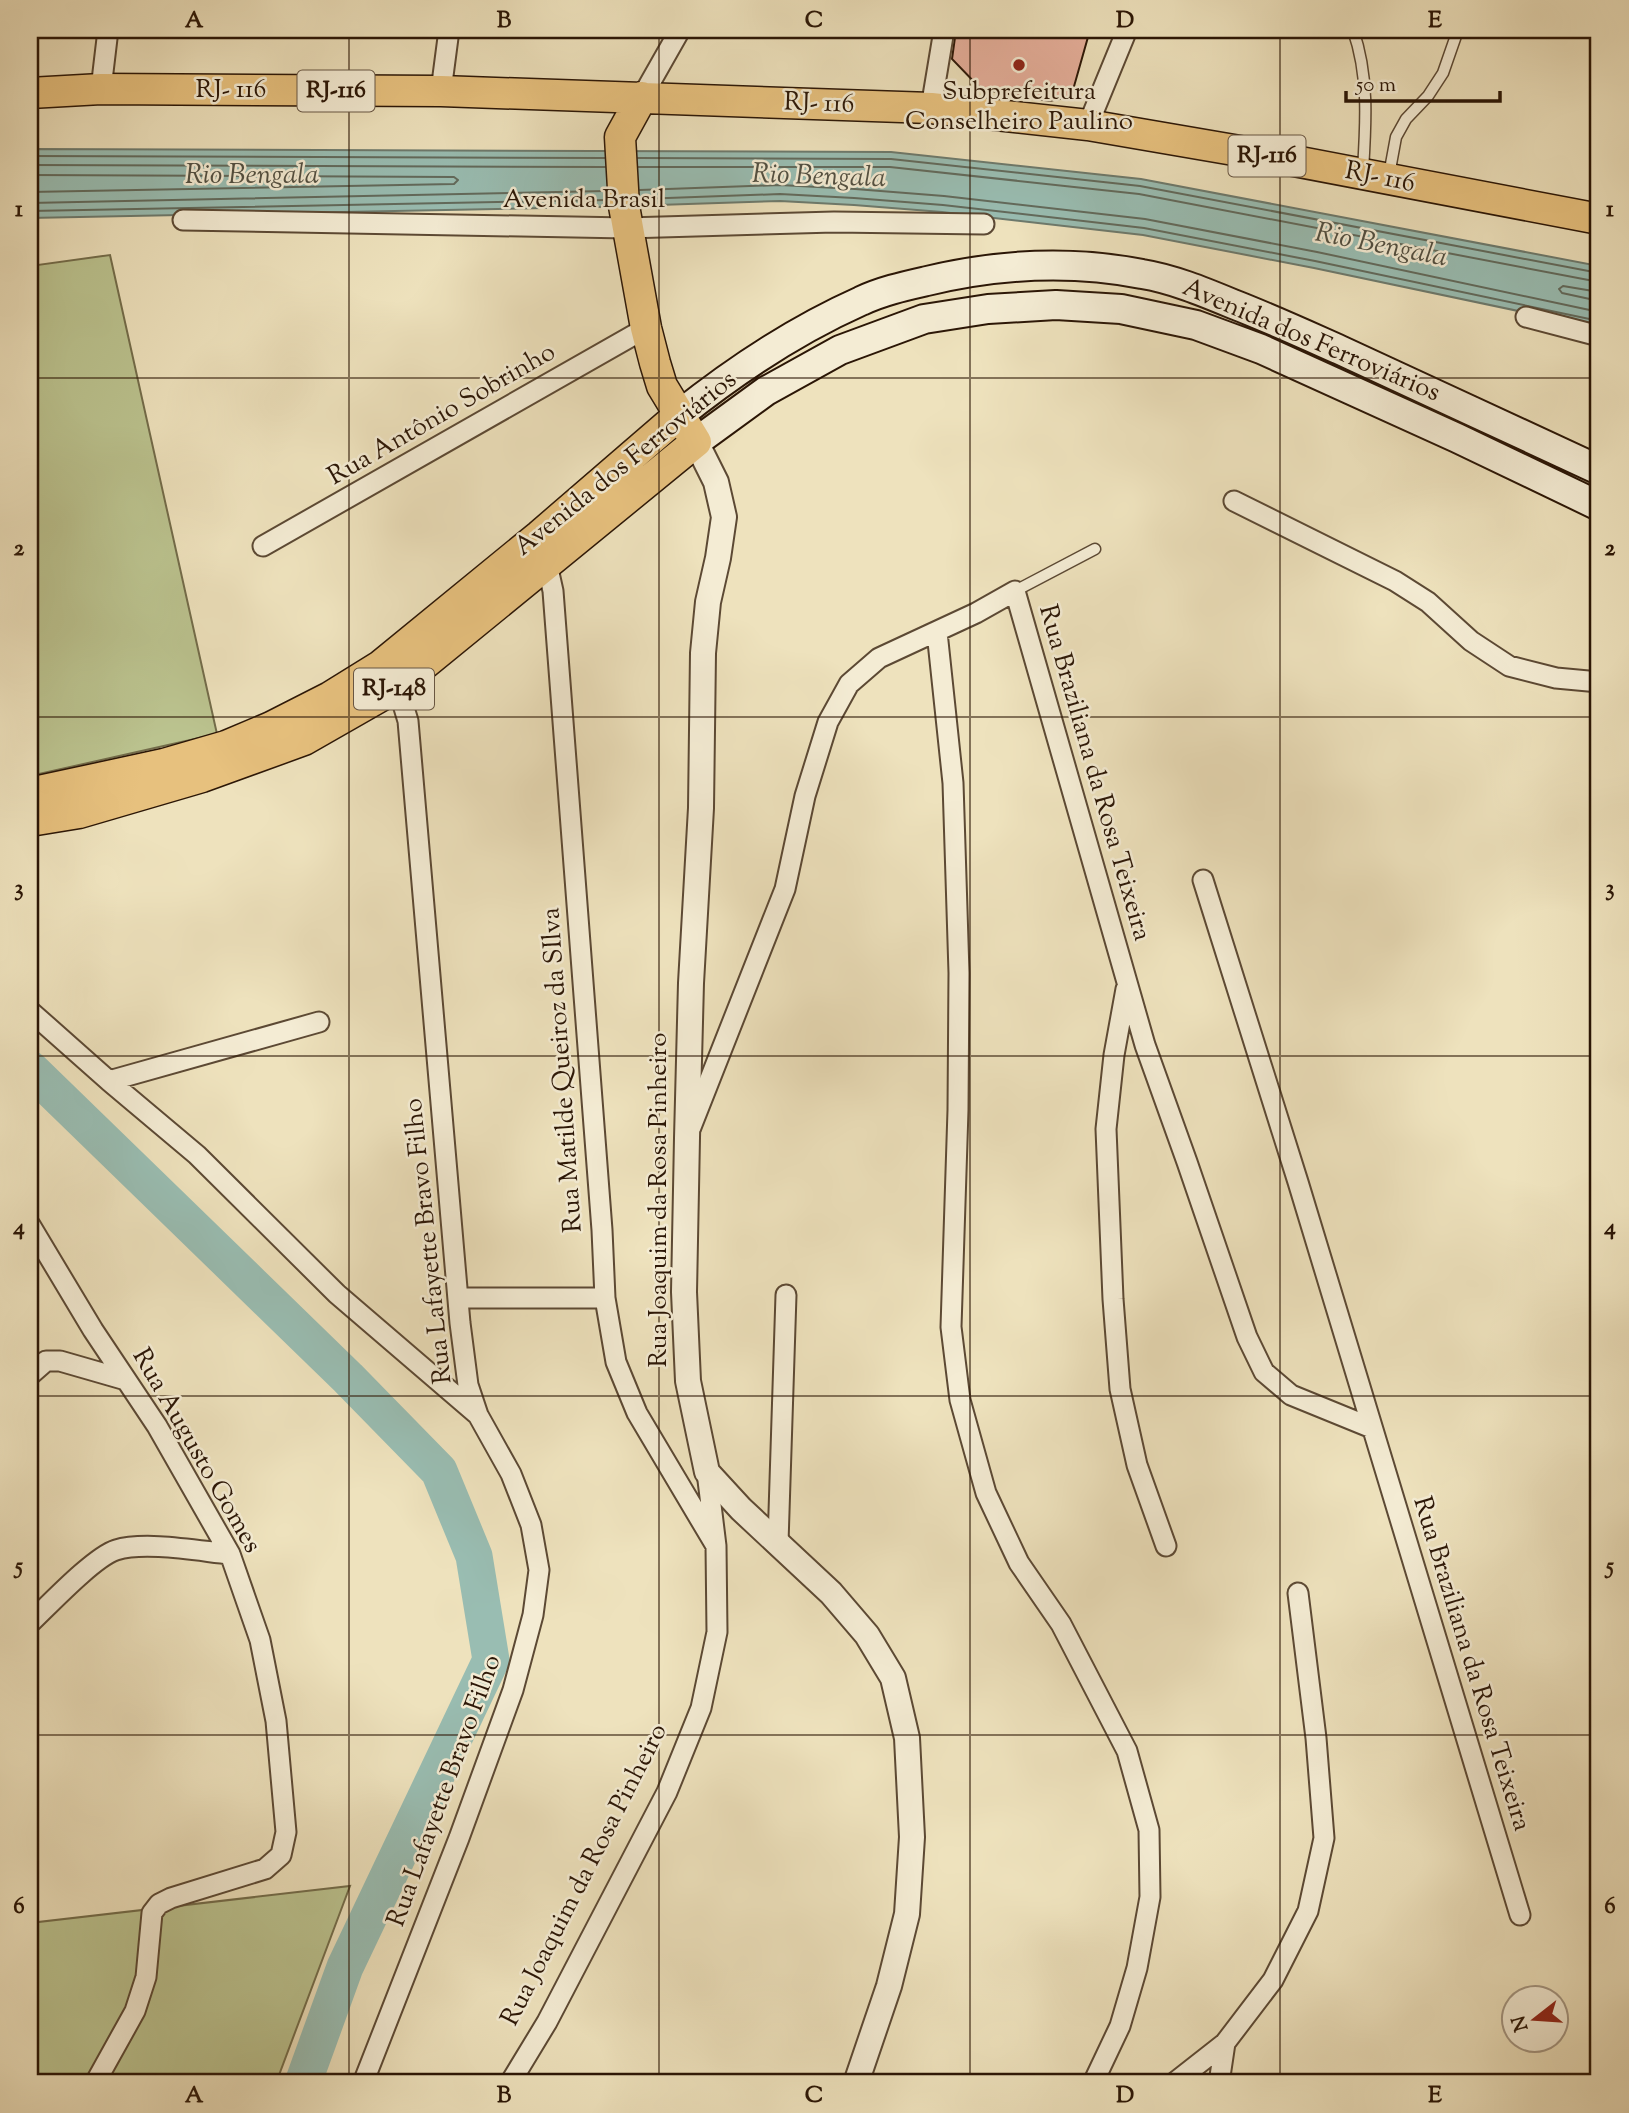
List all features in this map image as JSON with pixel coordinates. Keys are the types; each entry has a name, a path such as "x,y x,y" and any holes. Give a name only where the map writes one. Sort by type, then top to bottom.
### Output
{"main road":[{"name":"RJ- 116","path":"30,93 101,89 441,91 932,108 1088,125 1599,219"},
{"path":"642,97 620,137 626,217 646,328 662,386 696,442"},
{"name":"Avenida dos Ferroviários","path":"30,793 151,767 226,746 330,697 387,677 539,536 725,379 818,322 863,300 907,285 968,271 1017,266 1077,266 1144,274 1199,290 1289,326 1599,470"},
{"name":"RJ-148","path":"30,821 79,813 202,777 304,740 387,677 548,564 696,442 766,391 840,350 924,319 988,309 1056,304 1121,310 1196,325 1261,349 1599,506"}],"street":[{"path":"101,89 108,30"},
{"path":"441,91 449,30"},
{"path":"642,97 680,30"},
{"path":"932,108 944,30"},
{"path":"1088,125 1127,30"},
{"name":"Avenida Brasil","path":"183,220 626,217 984,224"},
{"path":"1526,317 1599,337"},
{"name":"Rua Antônio Sobrinho","path":"263,547 646,328"},
{"name":"Rua Joaquim da Rosa Pinheiro","path":"510,2083 547,2022 667,1792 701,1708 717,1632 716,1546 707,1472 688,1381 684,1292 691,983 701,808 703,653 708,602 724,517 716,482 696,442"},
{"path":"1234,501 1395,581 1428,602 1471,641 1509,666 1556,678 1599,682"},
{"name":"Rua Matilde Queiroz da SIlva","path":"539,536 553,591 598,1174 604,1298 616,1362 637,1413 716,1546"},
{"name":"Rua Braziliana da Rosa Teixeira","path":"687,1138 785,889 805,796 828,722 849,684 879,658 976,613 1015,591 1145,1045 1247,1337 1264,1372 1291,1395 1372,1428"},
{"path":"937,632 953,783 959,987 951,1327 960,1400 986,1493 1019,1563 1061,1624 1127,1751 1149,1829 1150,1897 1137,1968 1120,2026 1093,2083"},
{"name":"Rua Lafayette Bravo Filho","path":"363,2083 460,1838 509,1702 533,1615 539,1570 531,1524 511,1474 478,1415 468,1385 408,721 402,701 387,677"},
{"name":"Rua Braziliana da Rosa Teixeira","path":"1203,880 1520,1914"},
{"path":"1127,984 1114,1055 1106,1129 1113,1300 1120,1389 1137,1465 1167,1546"},
{"path":"30,1011 197,1155 337,1294 478,1415"},
{"path":"109,1081 318,1022"},
{"name":"Rua Augusto Gomes","path":"30,1225 156,1426 230,1554 260,1640 276,1721 286,1832 281,1855 265,1869 171,1898 159,1904 152,1913 146,1977 135,2011 95,2083"},
{"path":"778,1543 786,1295"},
{"path":"459,1298 604,1298"},
{"path":"30,1374 46,1361 60,1361 126,1380"},
{"path":"707,1472 741,1509 831,1593 867,1635 893,1678 907,1738 912,1837 907,1914 889,1986 856,2083"},
{"path":"30,1623 99,1558 116,1550 155,1548 230,1554"},
{"path":"1174,2083 1225,2043 1273,1980 1308,1911 1324,1838 1316,1738 1298,1593"},
{"path":"1219,2083 1225,2043"}],"lane":[{"path":"1353,30 1365,80 1375,177"},
{"path":"1375,177 1406,119 1428,96 1443,73 1458,30"},
{"path":"1015,591 1095,550"}],"green space":[{"path":"110,255 217,734 30,776 30,266"},
{"path":"350,1886 276,2083 30,2083 30,1923"}],"water":[{"name":"Rio Bengala","path":"30,149 891,152 1141,179 1599,266 1599,328 1143,235 942,212 854,205 780,201 30,218"}],"building":[{"name":"Subprefeitura Conselheiro Paulino","path":"956,30 1090,30 1071,97 1049,101 981,89 952,59"}],"waterway":[{"path":"30,1069 348,1378 439,1471 474,1556 491,1660 345,1967 303,2083"}],"place":[{"name":"Subprefeitura Conselheiro Paulino","path":"1019,65"}]}
